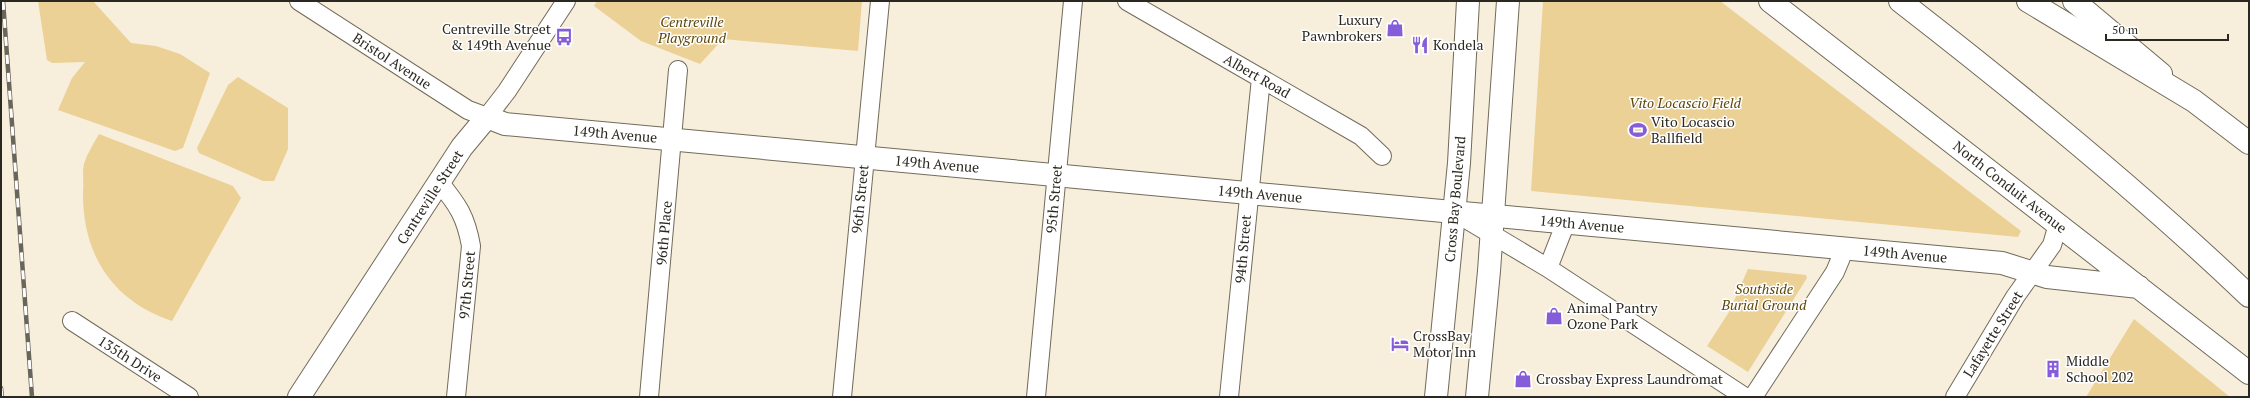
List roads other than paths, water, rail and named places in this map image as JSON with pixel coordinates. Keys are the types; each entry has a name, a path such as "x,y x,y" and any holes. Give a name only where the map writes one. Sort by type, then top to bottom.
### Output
{"main road":[{"name":"Cross Bay Boulevard","path":"1436,397 1454,212 1468,1"},
{"path":"1477,397 1508,1"},
{"name":"North Conduit Avenue","path":"1770,1 2249,373"},
{"path":"1900,1 2074,141 2249,296"},
{"path":"2028,1 2194,101"},
{"path":"2074,1 2194,101 2249,143"},
{"name":"149th Avenue","path":"487,117 505,124 1454,212 1491,225 1566,222 2002,263 2047,277 2139,287"},
{"name":"Centreville Street","path":"299,397 462,147 487,117"}],"street":[{"name":"Bristol Avenue","path":"299,1 468,110 487,117"},
{"name":"Centreville Street","path":"487,117 508,91 566,1"},
{"name":"96th Street","path":"842,397 880,1"},
{"name":"95th Street","path":"1036,397 1073,1"},
{"name":"Albert Road","path":"1127,1 1361,136 1382,156"},
{"name":"96th Place","path":"649,397 678,70"},
{"name":"94th Street","path":"1229,397 1248,193 1261,78"},
{"name":"97th Street","path":"440,182 454,200 467,223 471,246 456,397"},
{"path":"1548,268 1566,222"},
{"path":"2033,272 2052,245 2058,224"},
{"path":"1491,225 1548,268 1745,397"},
{"path":"1753,397 1835,272 1845,248"},
{"name":"Lafayette Street","path":"1955,397 2015,297 2033,272"},
{"name":"135th Drive","path":"72,322 189,397"}],"railway":[{"path":"3,1 32,397"},
{"path":"1,388 2,397"}],"place":[{"name":"Luxury Pawnbrokers","path":"1395,28"},
{"name":"Centreville Street & 149th Avenue","path":"564,37"},
{"name":"Kondela","path":"1420,45"},
{"name":"Vito Locascio Ballfield","path":"1638,130"},
{"name":"Animal Pantry Ozone Park","path":"1554,316"},
{"name":"CrossBay Motor Inn","path":"1400,344"},
{"name":"Middle School 202","path":"2053,369"},
{"name":"Crossbay Express Laundromat","path":"1523,379"}],"park label":[{"name":"Centreville Playground","path":"692,30"},
{"name":"Vito Locascio Field","path":"1685,103"},
{"name":"Southside Burial Ground","path":"1764,298"}]}
